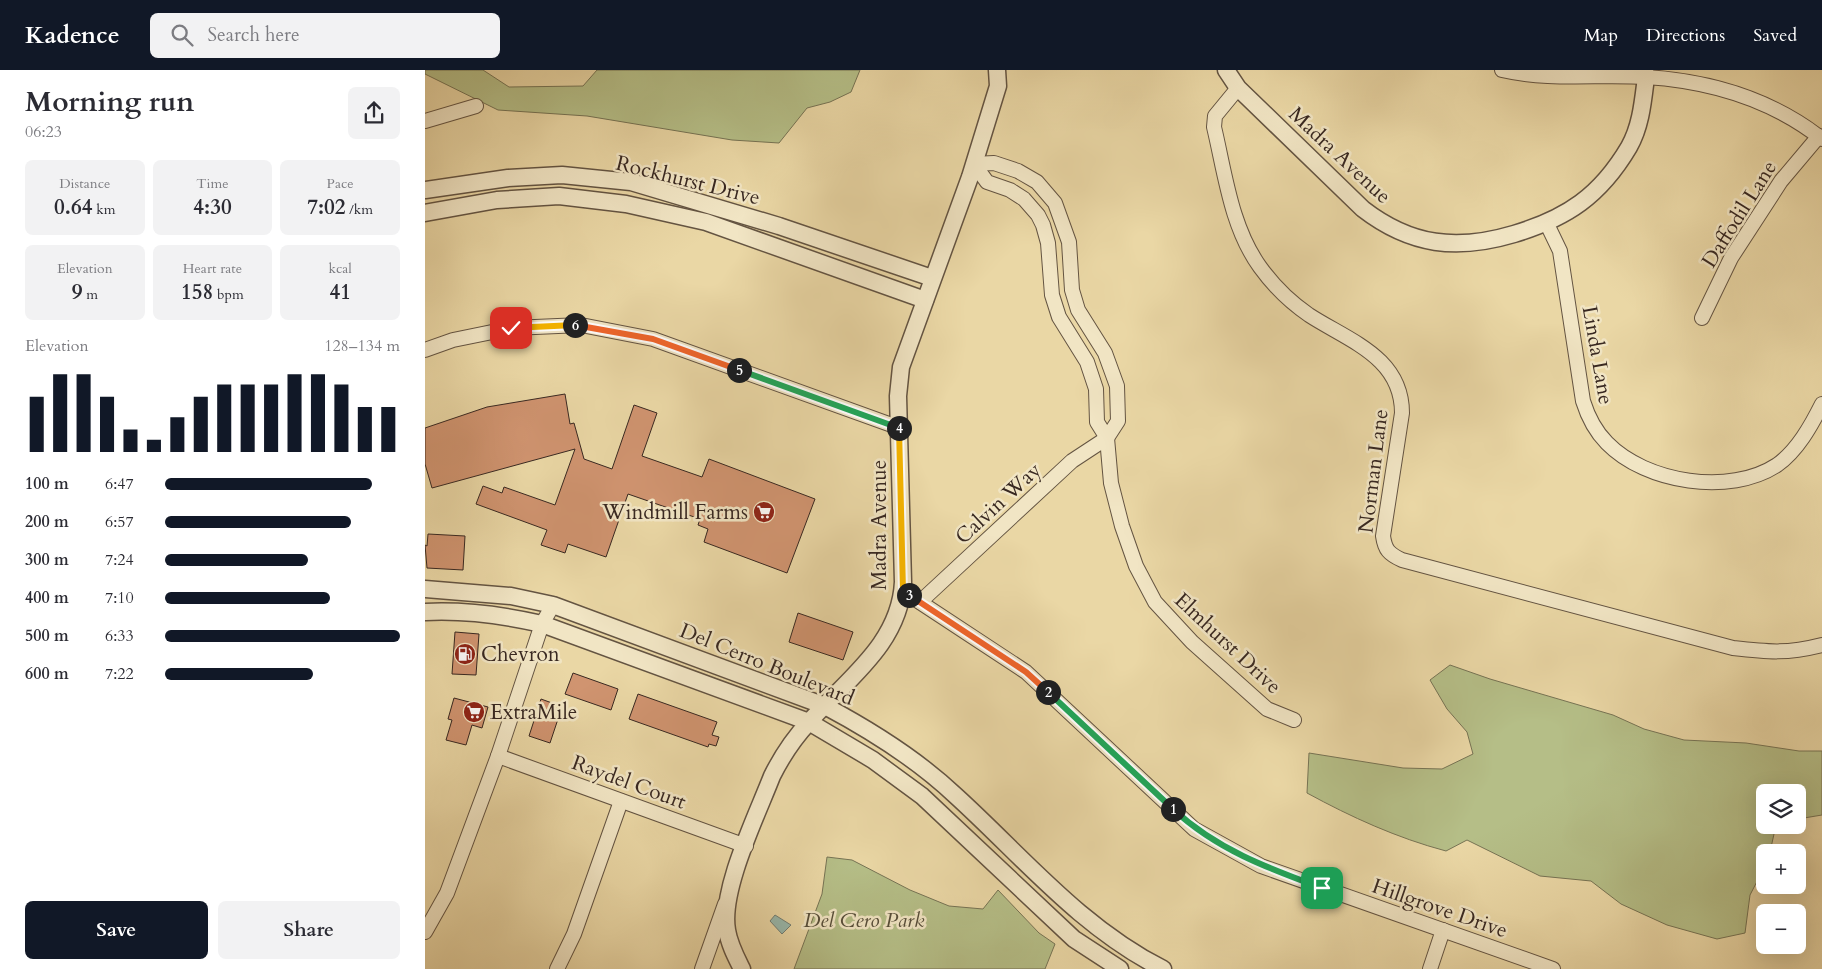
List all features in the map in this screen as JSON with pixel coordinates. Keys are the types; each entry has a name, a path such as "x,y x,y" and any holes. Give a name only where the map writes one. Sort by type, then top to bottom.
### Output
{"street":[{"name":"Madra Avenue","path":"702,969 746,846 781,758 809,722 865,665 888,634 899,608 903,591 898,396 901,367 974,164 998,86 997,70"},
{"name":"Madra Avenue","path":"1226,70 1238,88 1363,209 1397,231 1436,243 1467,244 1497,240 1567,214 1585,202 1601,186 1629,147 1638,126 1645,74"},
{"path":"1502,70 1517,73 1579,77 1645,74 1705,85 1742,94 1785,113 1820,138"},
{"name":"Norman Lane","path":"1238,88 1215,116 1214,127 1239,229 1259,266 1279,290 1307,313 1380,359 1395,378 1402,398 1401,420 1383,536 1389,554 1402,560 1733,648 1775,653 1796,652 1822,645"},
{"path":"425,121 476,106"},
{"name":"Daffodil Lane","path":"1702,318 1731,258 1781,180 1820,138"},
{"path":"974,164 994,163 1018,171 1037,182 1055,203 1069,242 1072,290 1078,310 1105,353 1117,386 1118,421 1107,438"},
{"name":"Elmhurst Drive","path":"974,164 987,182 1011,190 1024,199 1038,215 1048,243 1052,295 1059,317 1087,362 1096,389 1097,422 1107,438 1111,483 1122,526 1136,566 1155,602 1192,642 1267,708 1294,720"},
{"name":"Rockhurst Drive","path":"425,190 507,178 562,175 631,182 779,226 932,278"},
{"name":"Rockhurst Drive","path":"425,213 497,200 559,196 626,204 706,222 925,300"},
{"name":"Linda Lane","path":"1546,222 1560,251 1585,406 1599,434 1627,459 1661,474 1676,477 1713,483 1746,479 1777,465 1795,449 1822,404"},
{"path":"425,350 453,340 511,328 581,325 653,339 900,428"},
{"name":"Calvin Way","path":"920,602 1073,461 1107,438"},
{"name":"Del Cerro Boulevard","path":"425,588 511,596 553,605 825,706 857,722 913,760 957,796 1087,922 1144,965 1163,969"},
{"name":"Hillgrove Drive","path":"903,591 1026,672 1195,829 1214,842 1261,866 1553,969"},
{"path":"425,932 447,893 498,756 542,624 553,605"},
{"name":"Del Cerro Boulevard","path":"425,612 458,611 507,616 542,624 809,722 873,760 922,796 1074,939 1120,969"},
{"name":"Raydel Court","path":"498,756 746,846"},
{"path":"557,969 574,934 621,801"},
{"path":"727,897 727,930 735,956 742,969"},
{"path":"1430,969 1443,930"}],"green space":[{"path":"425,70 483,70 509,87 583,86 597,70 860,70 851,92 830,102 807,108 779,143 732,140 587,116 498,110 425,74"},
{"path":"1450,665 1490,679 1613,715 1644,729 1684,740 1746,743 1799,751 1822,751 1822,815 1806,818 1806,784 1756,784 1756,834 1774,834 1772,844 1756,844 1756,883 1750,895 1745,933 1717,939 1667,925 1621,904 1591,881 1540,876 1467,840 1446,851 1428,846 1375,826 1307,793 1309,753 1403,768 1442,769 1473,754 1467,732 1447,709 1430,680"},
{"name":"Del Cero Park","path":"827,857 852,860 910,890 949,906 983,909 998,890 1039,933 1055,944 1045,969 794,969 822,894"}],"shaded area":[{"path":"775,915 791,925 782,934 770,921"}],"building":[{"path":"565,394 570,424 574,423 584,459 612,469 634,405 657,413 642,456 702,477 709,459 815,499 787,573 704,542 708,529 698,525 700,519 628,494 606,557 568,544 565,553 541,545 547,530 476,504 483,486 502,493 504,487 555,505 575,449 432,488 425,464 425,428 487,407"},
{"path":"428,534 465,536 463,570 427,568 425,545 427,546"},
{"path":"798,613 853,632 843,660 789,642"},
{"name":"Chevron","path":"455,632 479,634 476,675 452,674"},
{"path":"573,673 618,689 611,710 565,694"},
{"path":"638,694 717,722 712,735 719,737 716,746 709,744 708,747 629,719"},
{"path":"454,698 488,707 482,728 472,725 466,745 446,740 452,720 448,719"},
{"path":"541,699 552,703 548,715 558,719 550,743 529,736"}],"place":[{"name":"Windmill Farms","path":"764,512"},
{"name":"Chevron","path":"465,654"},
{"name":"ExtraMile","path":"474,712"}],"route":[{"path":"511,328 581,325 653,339 900,428 903,591 1026,672 1195,829 1214,842 1261,866 1322,888"}]}
